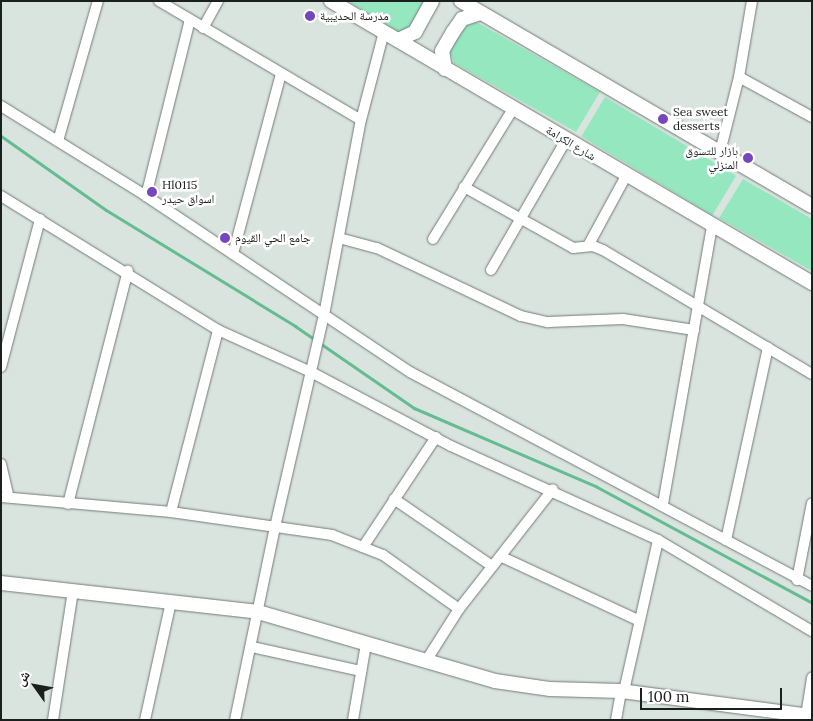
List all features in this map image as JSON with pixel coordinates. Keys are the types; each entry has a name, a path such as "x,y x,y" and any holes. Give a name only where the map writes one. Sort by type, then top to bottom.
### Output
{"street":[{"path":"58,141 98,1"},
{"path":"159,1 361,120"},
{"path":"203,28 218,1"},
{"name":"شارع الكرامة","path":"331,1 626,176 812,283"},
{"path":"398,40 416,32 432,1"},
{"path":"461,1 812,206"},
{"path":"720,152 739,77 752,1"},
{"path":"445,69 442,51 452,32 462,19 480,13"},
{"path":"146,196 190,20"},
{"path":"235,720 252,647 275,527 324,315 361,120 384,32"},
{"path":"233,254 281,74"},
{"path":"739,77 812,117"},
{"path":"1,106 146,196 324,315 476,410 663,504 797,580 812,586"},
{"path":"432,239 513,109"},
{"path":"491,270 566,140"},
{"path":"588,246 626,176"},
{"path":"464,187 573,248 588,246 602,250 812,374"},
{"path":"1,196 128,271 218,330 311,372 436,437 553,489 658,540 812,631"},
{"path":"1,367 40,219"},
{"path":"663,504 712,226"},
{"path":"339,238 378,248 521,316 548,322 623,318 694,330"},
{"path":"68,504 128,271"},
{"path":"171,512 218,330"},
{"path":"726,540 768,348"},
{"path":"363,547 436,437"},
{"path":"1,464 4,496 68,504 171,512 332,535 383,555 459,609"},
{"path":"426,661 459,609 492,566 502,557 553,489"},
{"path":"394,499 492,566"},
{"path":"797,580 812,503"},
{"path":"616,720 658,540"},
{"path":"502,557 638,620"},
{"path":"1,583 258,612 495,680 550,689 623,691 809,716 812,677"},
{"path":"53,720 73,591"},
{"path":"144,720 171,602"},
{"path":"353,720 366,644"},
{"path":"252,647 361,671"}],"green space":[{"path":"348,1 426,1 405,36"},
{"path":"473,20 600,92 576,132 454,63 449,50 465,25"},
{"path":"605,97 736,176 712,215 581,136"},
{"path":"743,179 812,219 812,271 719,218"}],"waterway":[{"path":"1,136 106,210 295,326 414,408 597,487 812,603"}],"place":[{"name":"مدرسة الحديبية","path":"310,16"},
{"name":"Sea sweet desserts","path":"663,119"},
{"name":"بازار للتسوق المنزلي","path":"748,158"},
{"name":"Hl0115 اسواق حيدر","path":"152,192"},
{"name":"جامع الحي القيوم","path":"225,238"}]}
